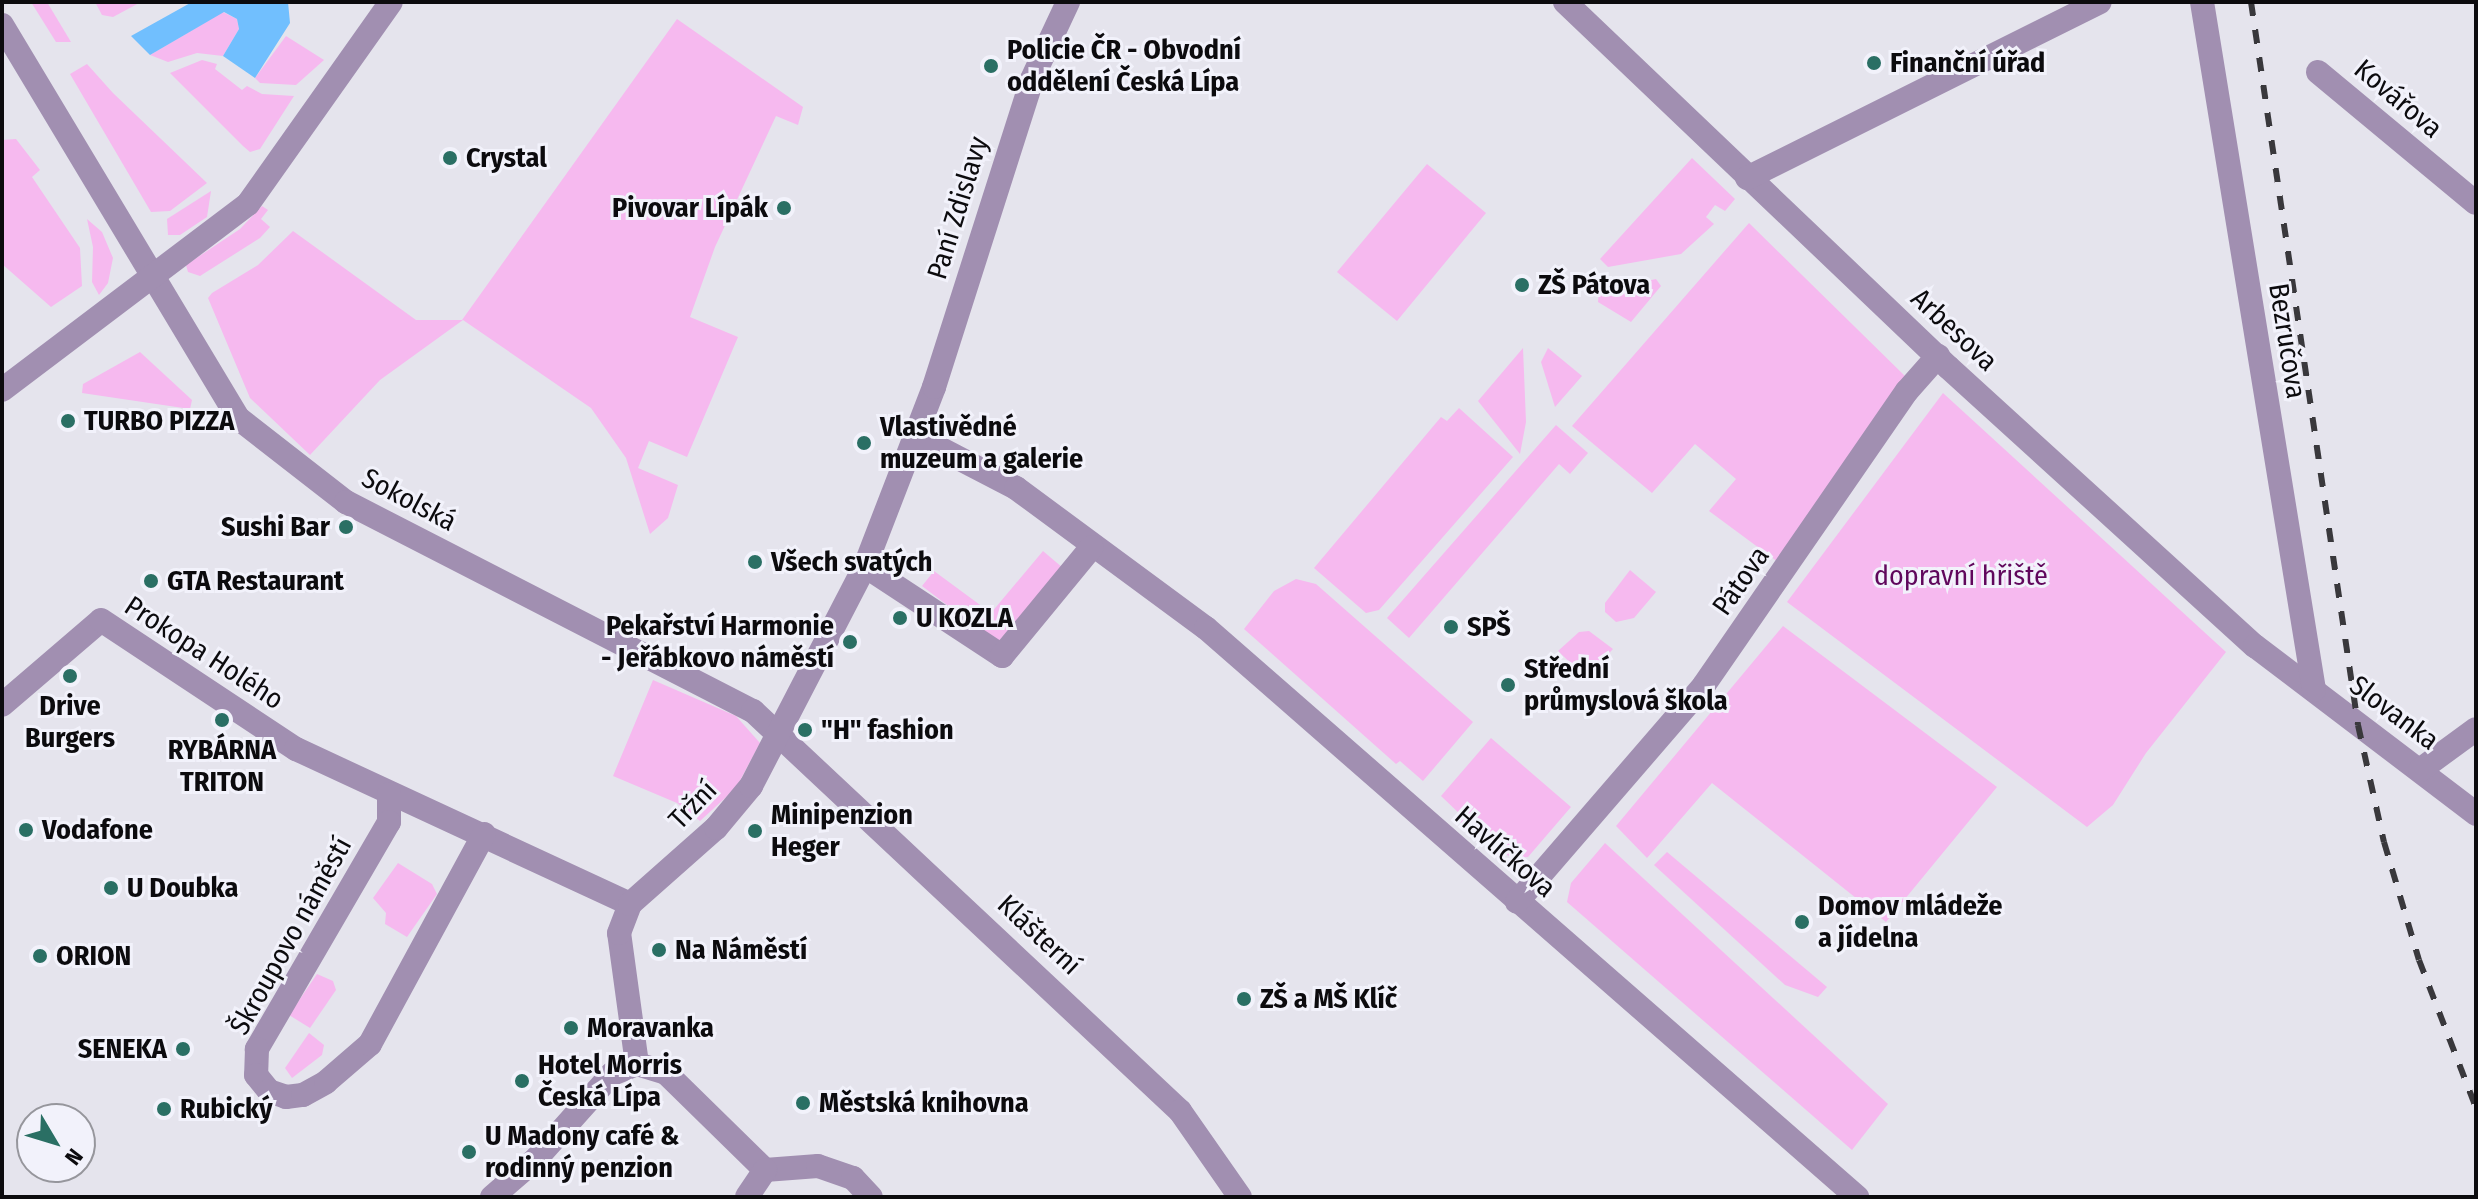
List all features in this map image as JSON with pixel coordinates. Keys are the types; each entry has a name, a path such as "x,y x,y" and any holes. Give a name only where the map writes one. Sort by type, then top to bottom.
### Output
{"street":[{"path":"2,390 248,204 391,2"},
{"name":"Paní Zdislavy","path":"865,566 916,436 1032,79 1068,2"},
{"name":"Arbesova","path":"1565,2 1938,356 2255,646 2314,690"},
{"path":"1747,178 2100,2"},
{"name":"Bezručova","path":"2202,2 2314,690"},
{"name":"Sokolská","path":"2,25 238,418 346,502 753,711 779,732"},
{"name":"Kovářova","path":"2318,72 2476,203"},
{"name":"Pátova","path":"1517,902 1704,685 1907,391 1938,356"},
{"name":"Havlíčkova","path":"916,436 1016,488 1101,554 1206,628 1857,1197"},
{"path":"865,566 1002,656 1101,554"},
{"name":"Tržní","path":"630,904 716,828 751,786 865,566"},
{"name":"Prokopa Holého","path":"2,705 101,620 296,749 389,794"},
{"name":"Slovanka","path":"2314,690 2476,814"},
{"path":"2420,770 2476,729"},
{"name":"Klášterní","path":"779,732 1180,1111 1240,1197"},
{"path":"389,794 524,851 630,904 619,933 637,1064"},
{"name":"Škroupovo náměstí","path":"389,794 389,822 257,1049 256,1075 269,1091 286,1097 303,1095 326,1082 370,1044 484,834"},
{"path":"492,1197 536,1159 612,1074 637,1064 666,1073 765,1170 818,1166 853,1178 871,1197"},
{"path":"747,1197 765,1170"}],"green space":[{"path":"31,2 47,2 71,42 56,42"},
{"path":"95,2 141,2 113,17 102,15"},
{"path":"223,12 237,19 239,29 223,56 197,53 168,62 150,55"},
{"path":"677,19 803,107 798,125 776,116 715,247 690,317 738,337 687,457 649,441 638,468 678,485 668,518 650,534 626,458 591,408 463,320 380,380 310,455 250,398 208,298 212,293 258,265 293,231 416,320 462,320"},
{"path":"286,36 324,60 296,85 260,83 255,78"},
{"path":"202,60 217,64 215,69 242,90 247,86 262,94 294,96 260,149 250,152 170,73"},
{"path":"87,64 207,183 170,211 151,212 70,74"},
{"path":"16,139 40,170 32,177 80,248 82,286 51,307 2,264 2,140"},
{"path":"1692,158 1735,199 1725,211 1715,205 1706,217 1714,224 1681,254 1608,267 1600,259"},
{"path":"1427,164 1486,213 1397,321 1337,272"},
{"path":"211,191 207,217 180,235 168,235 167,219"},
{"path":"262,206 268,210 261,219 270,227 260,238 200,276 188,272 186,265 240,229"},
{"path":"87,219 102,232 113,258 108,283 99,295 92,282 93,247"},
{"path":"1749,223 1907,378 1778,562 1709,511 1736,479 1695,444 1652,493 1572,426"},
{"path":"1656,279 1661,286 1631,322 1598,302 1599,291"},
{"path":"1523,348 1526,422 1520,454 1478,401"},
{"path":"1548,348 1582,376 1555,407 1541,362"},
{"path":"140,352 192,400 190,409 82,393 83,384"},
{"name":"dopravní hřiště","path":"1943,393 2226,652 2146,753 2113,805 2087,827 1787,602"},
{"path":"1459,408 1513,457 1379,610 1366,613 1314,568 1441,417 1447,421"},
{"path":"1556,425 1588,453 1570,474 1559,464 1409,638 1387,618"},
{"path":"1043,551 1063,568 997,643 922,586 934,571 991,613"},
{"path":"1630,570 1656,592 1634,618 1616,622 1605,612 1605,603"},
{"path":"1296,579 1316,584 1473,722 1423,781 1400,761 1396,764 1244,629 1274,591"},
{"path":"1783,626 1997,787 1886,922 1712,783 1647,858 1616,826"},
{"path":"1589,631 1613,649 1586,678 1558,651 1579,632"},
{"path":"653,680 736,716 760,743 736,788 700,821 677,803 613,776"},
{"path":"1491,738 1571,807 1528,857 1513,858 1488,845 1460,822 1463,817 1441,796"},
{"path":"1605,843 1888,1104 1852,1150 1567,902 1571,883"},
{"path":"1667,852 1827,987 1818,997 1785,985 1654,865"},
{"path":"398,863 432,884 437,894 407,937 385,924 386,913 373,898"},
{"path":"317,974 333,981 336,990 310,1028 289,1015"},
{"path":"309,1033 324,1045 322,1055 292,1078 285,1068"}],"water":[{"path":"192,2 288,2 290,23 255,78 223,56 239,29 237,19 224,12 150,55 131,36"}],"railway":[{"path":"2251,2 2358,725 2384,842 2419,960 2476,1108"}],"place":[{"name":"Finanční úřad","path":"1874,63"},
{"name":"Policie ČR - Obvodní oddělení Česká Lípa","path":"991,66"},
{"name":"Crystal","path":"450,158"},
{"name":"Pivovar Lípák","path":"784,208"},
{"name":"ZŠ Pátova","path":"1522,285"},
{"name":"TURBO PIZZA","path":"68,421"},
{"name":"Vlastivědné muzeum a galerie","path":"864,443"},
{"name":"Sushi Bar","path":"346,527"},
{"name":"Všech svatých","path":"755,562"},
{"name":"GTA Restaurant","path":"151,581"},
{"name":"U KOZLA","path":"900,618"},
{"name":"SPŠ","path":"1451,627"},
{"name":"Pekařství Harmonie - Jeřábkovo náměstí","path":"850,642"},
{"name":"Drive Burgers","path":"70,676"},
{"name":"Střední průmyslová škola","path":"1508,685"},
{"name":"RYBÁRNA TRITON","path":"222,720"},
{"name":"\"H\" fashion","path":"805,730"},
{"name":"Vodafone","path":"26,830"},
{"name":"Minipenzion Heger","path":"755,831"},
{"name":"U Doubka","path":"111,888"},
{"name":"Domov mládeže a jídelna","path":"1802,922"},
{"name":"Na Náměstí","path":"659,950"},
{"name":"ORION","path":"40,956"},
{"name":"ZŠ a MŠ Klíč","path":"1244,999"},
{"name":"Moravanka","path":"571,1028"},
{"name":"SENEKA","path":"183,1049"},
{"name":"Hotel Morris Česká Lípa","path":"522,1081"},
{"name":"Městská knihovna","path":"803,1103"},
{"name":"Rubický","path":"164,1109"},
{"name":"U Madony café & rodinný penzion","path":"469,1152"}]}
